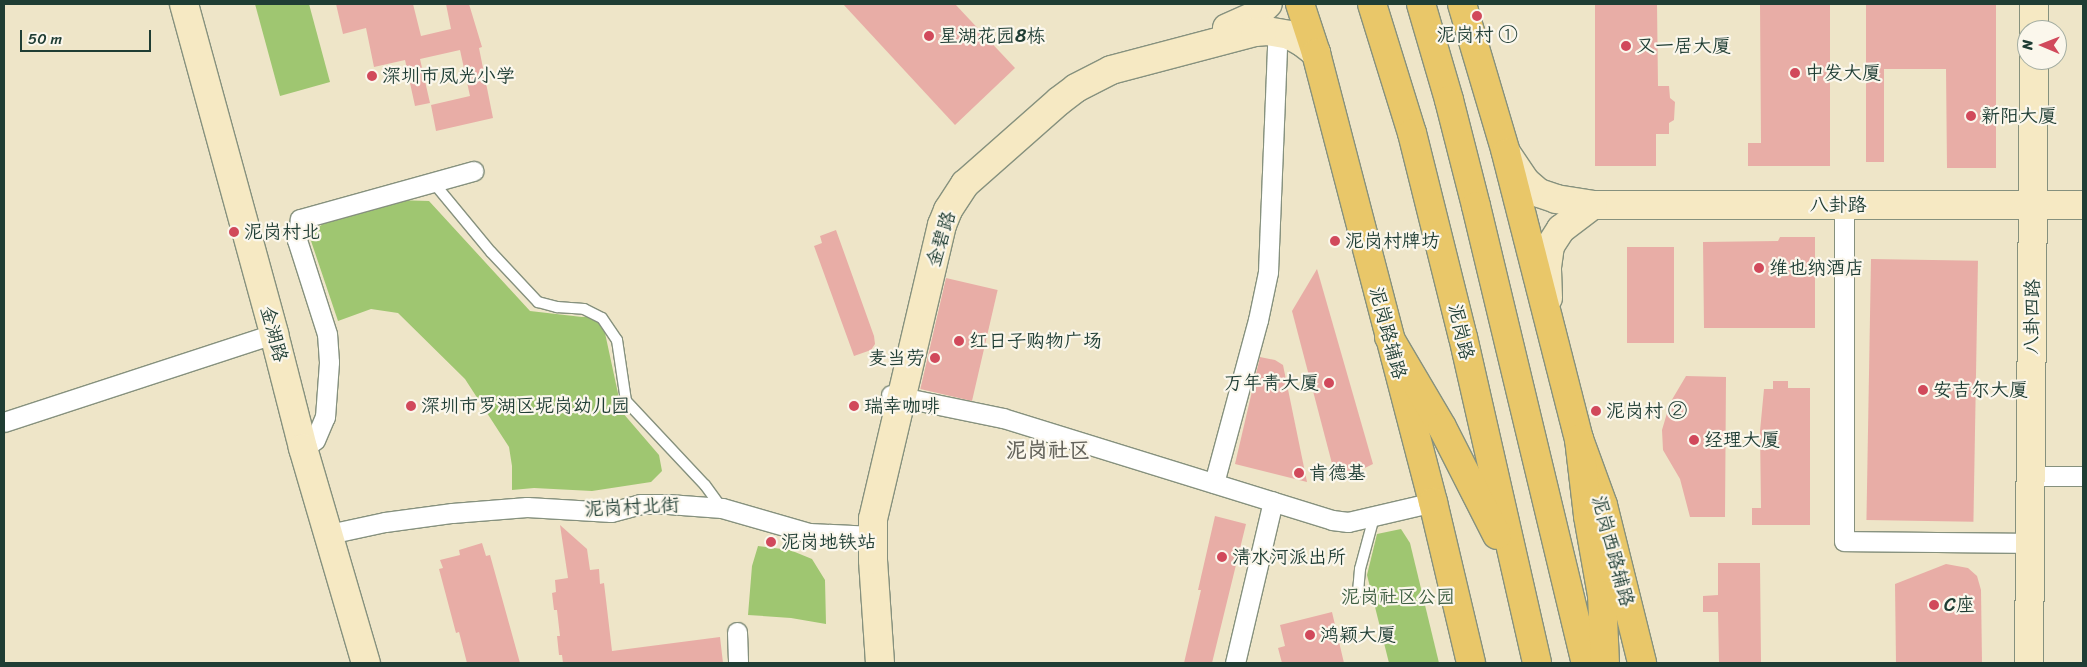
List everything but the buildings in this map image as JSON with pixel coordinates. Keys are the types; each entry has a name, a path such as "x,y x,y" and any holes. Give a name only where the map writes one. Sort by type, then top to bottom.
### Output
{"main road":[{"name":"泥岗路辅路","path":"1300,4 1316,53 1390,337 1471,663"},
{"name":"泥岗路","path":"1372,4 1414,142 1463,337 1537,663"},
{"path":"1421,4 1449,100 1476,206 1586,663"},
{"path":"1462,4 1506,153 1579,439 1588,516 1602,595 1605,663"},
{"path":"1390,337 1442,427 1514,566"},
{"name":"泥岗西路辅路","path":"1579,439 1603,505 1642,663"}],"street":[{"name":"金湖路","path":"184,4 274,334 303,448 366,663"},
{"name":"金碧路","path":"868,663 861,559 873,519 933,219 951,184 1071,79 1107,60 1242,23 1256,15 1268,4"},
{"path":"2034,4 2034,20"},
{"name":"金碧路","path":"897,397 948,210 965,184 1059,101 1076,88 1111,70 1255,32 1267,31 1290,35 1316,53"},
{"path":"1214,483 1258,320 1268,272 1277,44"},
{"name":"八卦四路","path":"2029,663 2034,70"},
{"name":"八卦路","path":"1506,153 1525,181 1539,193 1556,199 1593,206 2083,206"},
{"path":"303,448 315,440 325,417 329,362 326,334 297,240 300,218 473,171"},
{"path":"1844,205 1844,541 2029,543"},
{"path":"1550,324 1546,266 1550,246 1561,229 1593,206"},
{"path":"4,422 274,334"},
{"path":"897,397 1002,418 1332,520 1348,522 1432,502"},
{"path":"2030,476 2083,476"},
{"path":"1235,663 1274,501"},
{"name":"泥岗村北街","path":"328,534 418,516 496,509 527,507 611,512 640,504 668,504 722,508 794,530 824,534 868,536"},
{"name":"金碧路","path":"868,536 880,663"},
{"path":"737,632 738,663"}],"lane":[{"path":"433,182 491,252 538,302 557,307 584,309 602,318 617,340 626,401 705,485 722,508"},
{"path":"1358,592 1360,569 1374,516"}],"green space":[{"path":"255,4 309,4 330,82 280,96"},
{"path":"395,200 429,201 530,311 582,317 598,316 605,333 622,412 659,455 662,471 651,482 592,491 534,488 512,490 512,466 509,447 465,379 398,313 371,309 338,321 309,235 329,219"},
{"name":"泥岗社区公园","path":"1401,529 1410,543 1439,663 1389,663 1367,575 1377,534"},
{"path":"758,546 790,550 812,559 825,580 826,624 791,618 748,615 752,566"}],"place":[{"name":"泥岗村 ①","path":"1477,16"},
{"name":"星湖花园8栋","path":"929,36"},
{"name":"又一居大厦","path":"1626,46"},
{"name":"中发大厦","path":"1795,73"},
{"name":"深圳市凤光小学","path":"372,76"},
{"name":"新阳大厦","path":"1971,116"},
{"name":"泥岗村北","path":"234,232"},
{"name":"泥岗村牌坊","path":"1335,241"},
{"name":"维也纳酒店","path":"1759,268"},
{"name":"红日子购物广场","path":"959,341"},
{"name":"麦当劳","path":"935,358"},
{"name":"万年青大厦","path":"1329,383"},
{"name":"安吉尔大厦","path":"1923,390"},
{"name":"深圳市罗湖区坭岗幼儿园","path":"411,406"},
{"name":"瑞幸咖啡","path":"854,406"},
{"name":"泥岗村 ②","path":"1596,411"},
{"name":"经理大厦","path":"1694,440"},
{"name":"肯德基","path":"1299,473"},
{"name":"泥岗地铁站","path":"771,542"},
{"name":"清水河派出所","path":"1222,557"},
{"name":"C座","path":"1934,605"},
{"name":"鸿颖大厦","path":"1310,635"}],"district":[{"name":"泥岗社区","path":"1048,450"}]}
